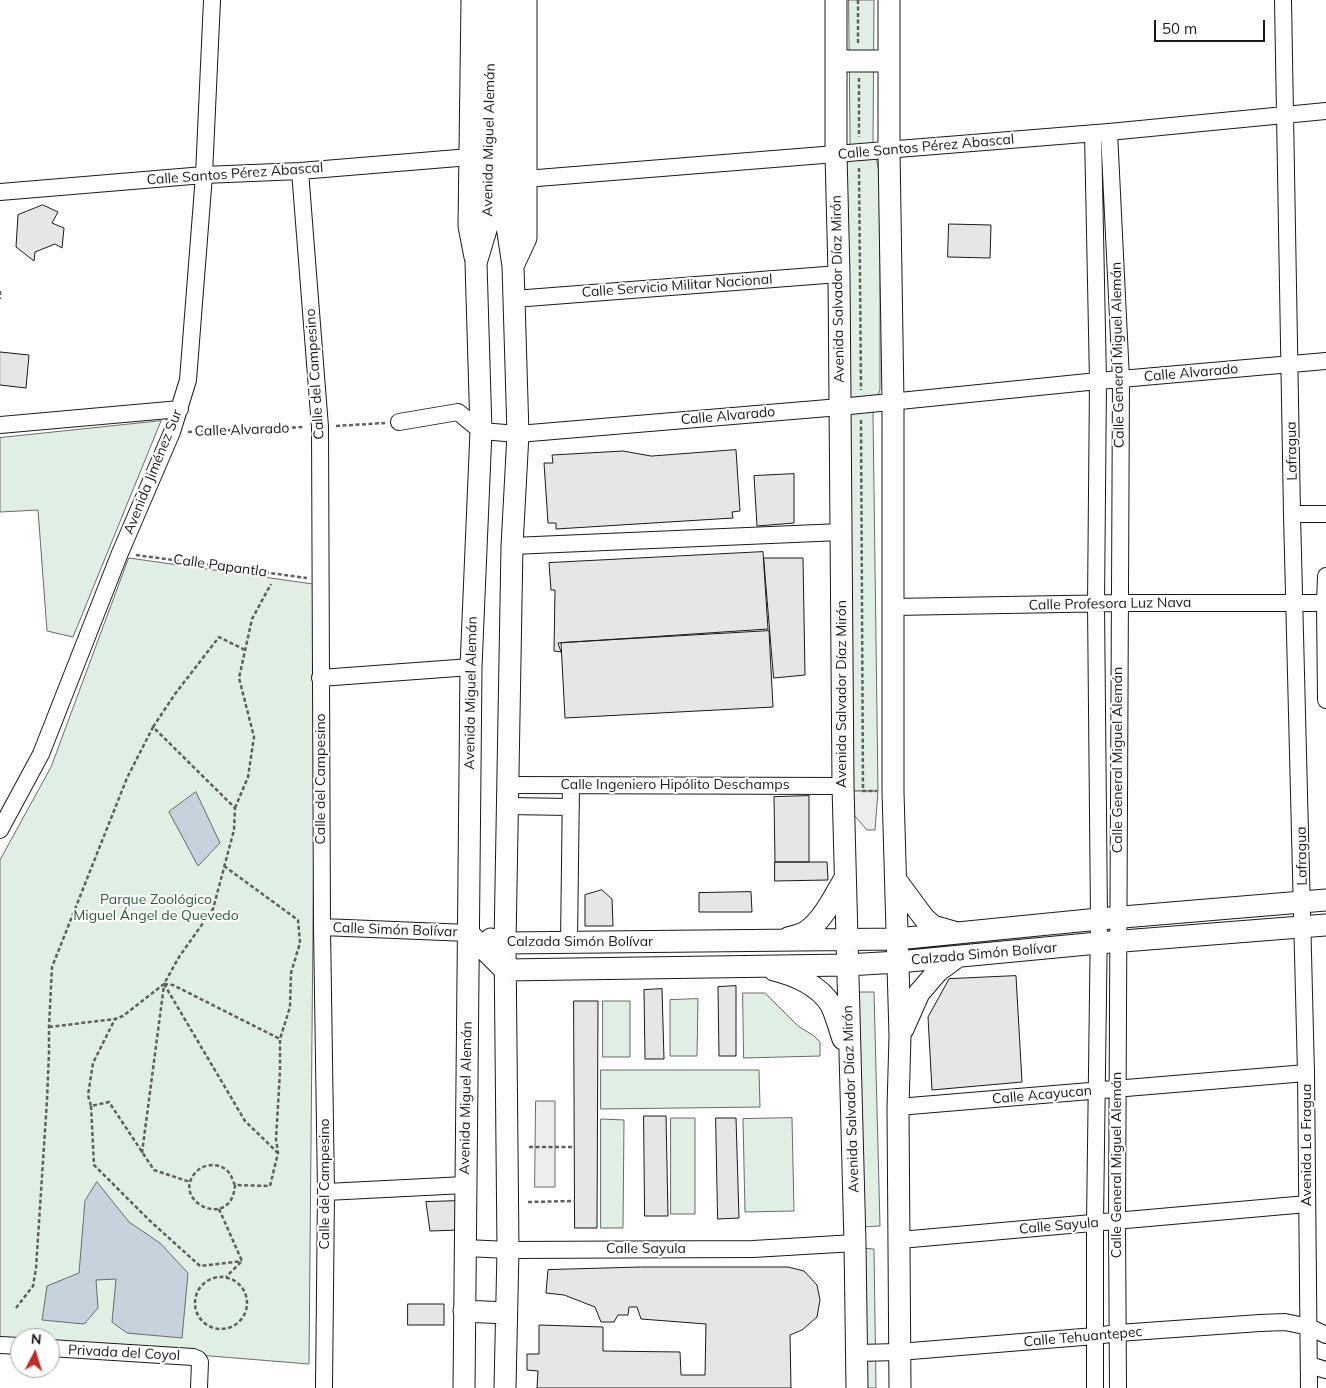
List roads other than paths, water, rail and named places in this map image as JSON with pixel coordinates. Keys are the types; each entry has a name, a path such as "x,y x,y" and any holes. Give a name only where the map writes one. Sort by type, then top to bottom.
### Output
{"main road":[{"path":"472,0 470,226 476,262"},
{"name":"Avenida Miguel Alemán","path":"464,1388 470,667 482,431 476,262 488,223 492,0"},
{"name":"Avenida Miguel Alemán","path":"505,1388 508,1250 505,943 512,546 518,434 513,266 507,226 508,0"},
{"path":"513,266 526,238 526,0"},
{"name":"Avenida Salvador Díaz Mirón","path":"836,0 841,532 850,789 845,878 857,1388"},
{"path":"889,0 888,150 893,401 894,792 900,1036 898,1107 900,1388"},
{"path":"836,61 889,61"},
{"path":"778,941 806,933 833,900 845,878"},
{"path":"896,880 924,918 933,926 956,933"},
{"name":"Calzada Simón Bolívar","path":"468,933 505,943 897,939 1108,918 1326,900"},
{"name":"Calzada Simón Bolívar","path":"468,933 505,970 847,965 1326,925"},
{"path":"900,1036 919,993 938,971 957,957"},
{"path":"754,966 783,972 820,990 831,1005 850,1057"},
{"path":"464,1311 506,1313"}],"street":[{"name":"Avenida Jiménez Sur","path":"0,830 41,754 120,553 172,432 188,380 204,175 212,0"},
{"name":"Lafragua","path":"1283,0 1292,514 1303,902"},
{"name":"Calle Santos Pérez Abascal","path":"526,180 1110,132 1326,111"},
{"name":"Calle General Miguel Alemán","path":"1110,132 1121,379 1119,603 1108,918 1118,1088 1118,1388"},
{"name":"Calle General Miguel Alemán","path":"1093,133 1098,381 1096,604 1108,918"},
{"name":"Calle Santos Pérez Abascal","path":"0,192 204,175 300,171 470,157"},
{"name":"Calle del Campesino","path":"300,171 320,427 319,580 326,1192 324,1388"},
{"name":"Calle Servicio Militar Nacional","path":"514,299 839,274"},
{"name":"Calle Alvarado","path":"482,431 518,434 840,407 1098,381 1326,361"},
{"path":"0,425 180,409"},
{"path":"399,422 458,412 482,431"},
{"path":"1292,514 1326,514"},
{"path":"512,546 841,532"},
{"path":"1326,576 1326,700"},
{"name":"Calle Profesora Luz Nava","path":"893,607 1119,603 1325,603"},
{"path":"320,678 470,667"},
{"name":"Calle Ingeniero Hipólito Deschamps","path":"508,785 850,789"},
{"path":"569,942 571,785"},
{"path":"507,806 571,807"},
{"name":"Avenida La Fragua","path":"1303,902 1309,1388"},
{"name":"Calle Simón Bolívar","path":"322,927 468,933"},
{"name":"Calle General Miguel Alemán","path":"1095,1388 1096,1090 1108,943"},
{"name":"Calle Acayucan","path":"898,1107 1306,1073"},
{"path":"326,1192 465,1185"},
{"name":"Calle Sayula","path":"900,1240 1307,1204"},
{"name":"Calle Sayula","path":"466,1248 508,1250 753,1249 855,1243"},
{"name":"Calle Tehuantepec","path":"857,1353 899,1352 1260,1322 1285,1322 1308,1327 1326,1334"},
{"name":"Privada del Coyol","path":"60,1349 193,1357 200,1362 199,1388"},
{"path":"1309,1364 1326,1370"}],"park label":[{"name":"Parque Zoológico Miguel Ángel de Quevedo","path":"156,908"}]}
